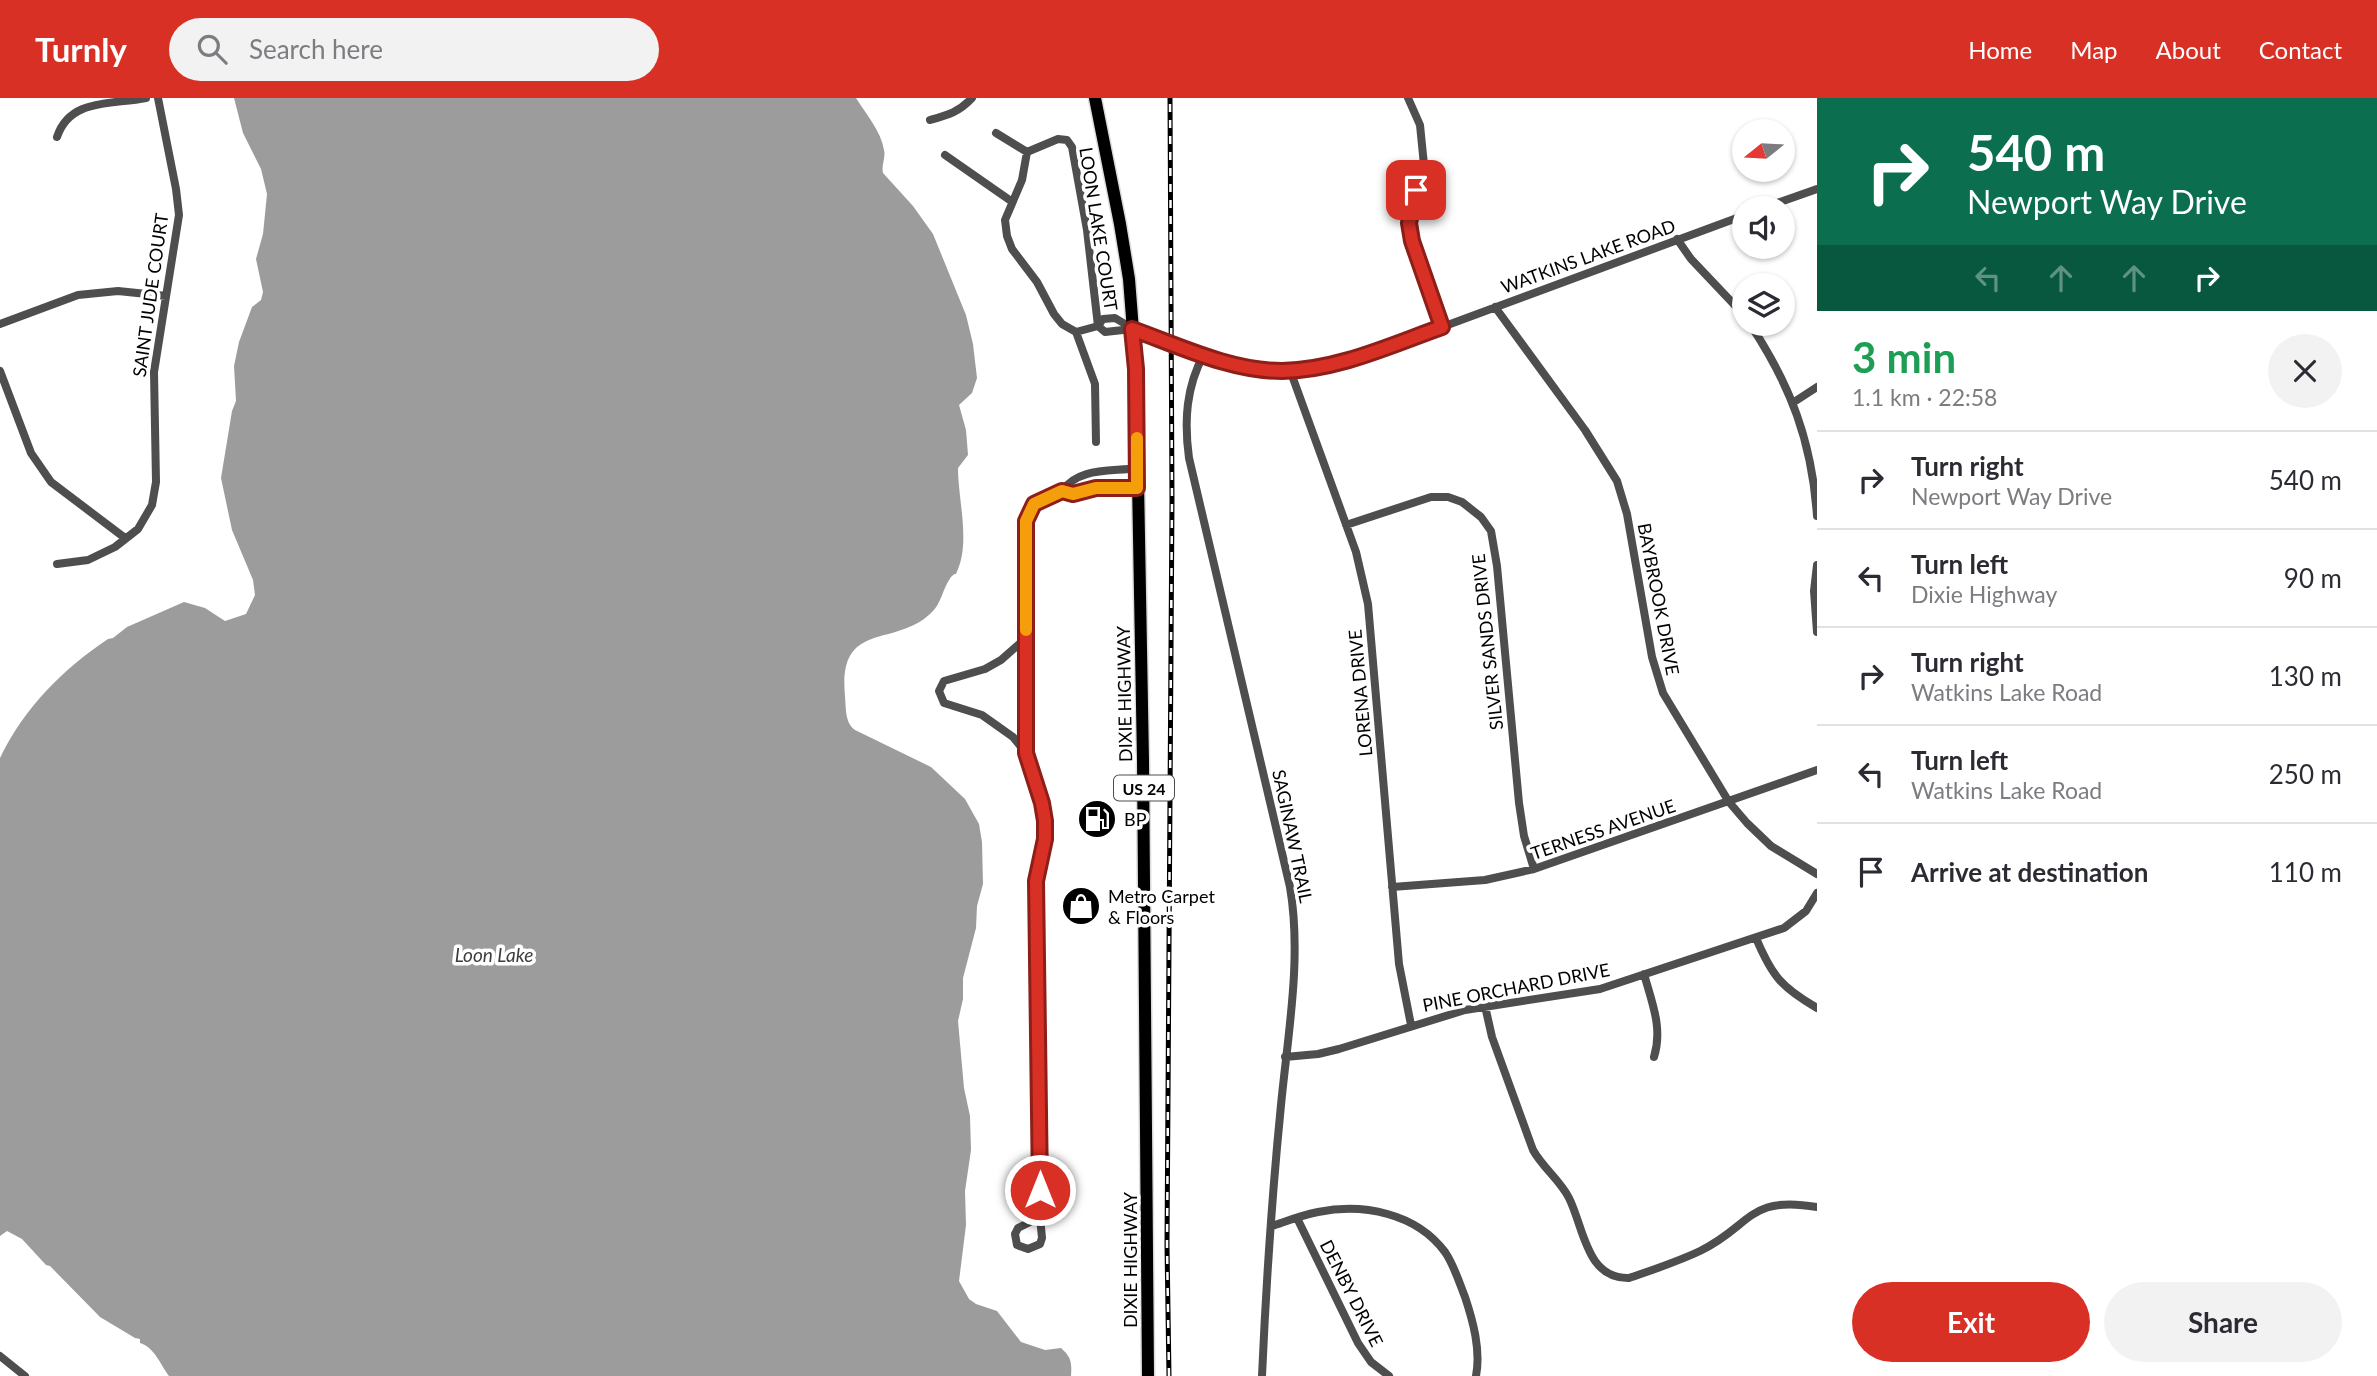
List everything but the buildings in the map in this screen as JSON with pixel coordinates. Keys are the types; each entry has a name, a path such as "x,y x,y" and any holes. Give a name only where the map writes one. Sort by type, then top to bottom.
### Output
{"main road":[{"name":"DIXIE HIGHWAY","path":"1095,98 1129,279 1136,369 1144,788 1148,1376"}],"street":[{"path":"57,137 67,115 76,109 86,105 146,98"},
{"name":"SAINT JUDE COURT","path":"57,564 88,560 115,547 138,529 152,505 156,482 153,386 178,215 176,189 159,98"},
{"path":"930,120 951,115 962,109 972,98"},
{"path":"1408,98 1420,125 1424,165 1409,223 1412,241 1442,327"},
{"path":"996,133 1027,152 1022,180 1005,220 1007,236 1012,249 1037,282 1054,314 1062,324 1076,332 1095,384 1096,442"},
{"name":"LOON LAKE COURT","path":"1027,152 1058,139 1070,143 1087,230 1098,326"},
{"path":"945,155 1012,201"},
{"path":"1795,197 1817,189"},
{"name":"WATKINS LAKE ROAD","path":"1076,332 1098,326 1103,319 1115,318 1132,329 1253,368 1290,370 1339,362 1442,327 1732,220"},
{"path":"1677,239 1691,259 1732,302"},
{"path":"0,324 78,295 118,291 166,296"},
{"name":"BAYBROOK DRIVE","path":"1495,307 1585,430 1617,481 1628,514 1656,677 1663,693 1730,802 1765,841 1817,874"},
{"name":"WATKINS LAKE ROAD","path":"1098,326 1105,332 1132,329"},
{"path":"1757,336 1794,402 1811,459 1817,516"},
{"name":"SAGINAW TRAIL","path":"1203,354 1187,398 1187,439 1204,527 1293,909 1295,944 1262,1376"},
{"name":"LORENA DRIVE","path":"1290,370 1356,552 1368,604 1399,964 1411,1025"},
{"path":"0,371 31,453 51,482 125,538"},
{"path":"1794,402 1817,387"},
{"path":"1040,1217 1036,881 1045,839 1045,821 1026,753 1026,521 1034,504 1062,491 1069,481 1083,474 1137,468"},
{"path":"1062,491 1073,494 1096,488 1137,488"},
{"name":"SILVER SANDS DRIVE","path":"1346,525 1431,497 1448,497 1462,502 1481,517 1491,531 1497,566 1519,803 1524,836 1534,869"},
{"path":"1817,565 1814,591 1817,632"},
{"path":"1026,638 1001,660 985,669 944,681 939,691 944,703 982,715 1013,737 1026,753"},
{"name":"TERNESS AVENUE","path":"1392,887 1485,880 1534,869 1817,770"},
{"name":"PINE ORCHARD DRIVE","path":"1285,1057 1318,1054 1411,1025 1485,1006 1600,989 1784,928 1806,911 1817,893"},
{"path":"1756,938 1777,979 1794,995 1817,1008"},
{"path":"1644,974 1658,1024 1659,1035 1654,1057"},
{"path":"1485,1006 1492,1037 1534,1150 1540,1163 1570,1199 1591,1256 1604,1273 1617,1279 1629,1279 1700,1251 1719,1240 1744,1219 1773,1205 1793,1203 1817,1207"},
{"path":"1272,1226 1319,1211 1354,1209 1377,1211 1403,1219 1432,1238 1445,1253 1471,1313 1476,1376"},
{"name":"DENBY DRIVE","path":"1297,1217 1358,1343 1371,1362 1389,1376"},
{"path":"0,1356 25,1376"}],"water":[{"name":"Loon Lake","path":"234,98 856,98 868,116 882,143 883,173 913,206 933,234 966,315 977,378 972,393 959,405 966,430 968,455 958,468 963,546 958,569 930,614 915,624 871,639 859,646 850,656 845,672 847,715 855,730 931,767 965,799 979,824 983,884 977,906 976,928 963,978 963,999 958,1021 964,1088 970,1116 971,1150 965,1191 966,1225 959,1281 969,1299 997,1311 1021,1342 1045,1350 1061,1348 1070,1360 1071,1376 169,1376 153,1352 140,1343 140,1339 100,1317 22,1239 7,1231 0,1236 0,758 21,723 46,691 76,663 108,639 127,627 184,602 205,608 225,621 246,614 255,595 253,580 232,530 221,478 236,401 234,366 239,342 252,307 261,300 263,292 256,259 263,234 267,194 261,169 243,133"}],"railway":[{"path":"1169,1376 1167,1245 1172,500 1170,98"}],"slow traffic":[{"path":"1026,630 1026,521 1029,511 1041,499 1062,491 1073,494 1096,488 1137,488 1137,438"}],"place":[{"name":"BP","path":"1097,819"},
{"name":"Metro Carpet & Floors","path":"1081,906"}],"route":[{"path":"1040,1190 1036,881 1045,839 1045,821 1026,753 1026,521 1029,511 1041,499 1062,491 1073,494 1096,488 1137,488 1136,369 1132,329 1216,359 1242,366 1281,371 1339,362 1442,327 1412,241 1409,223 1416,190"}]}
